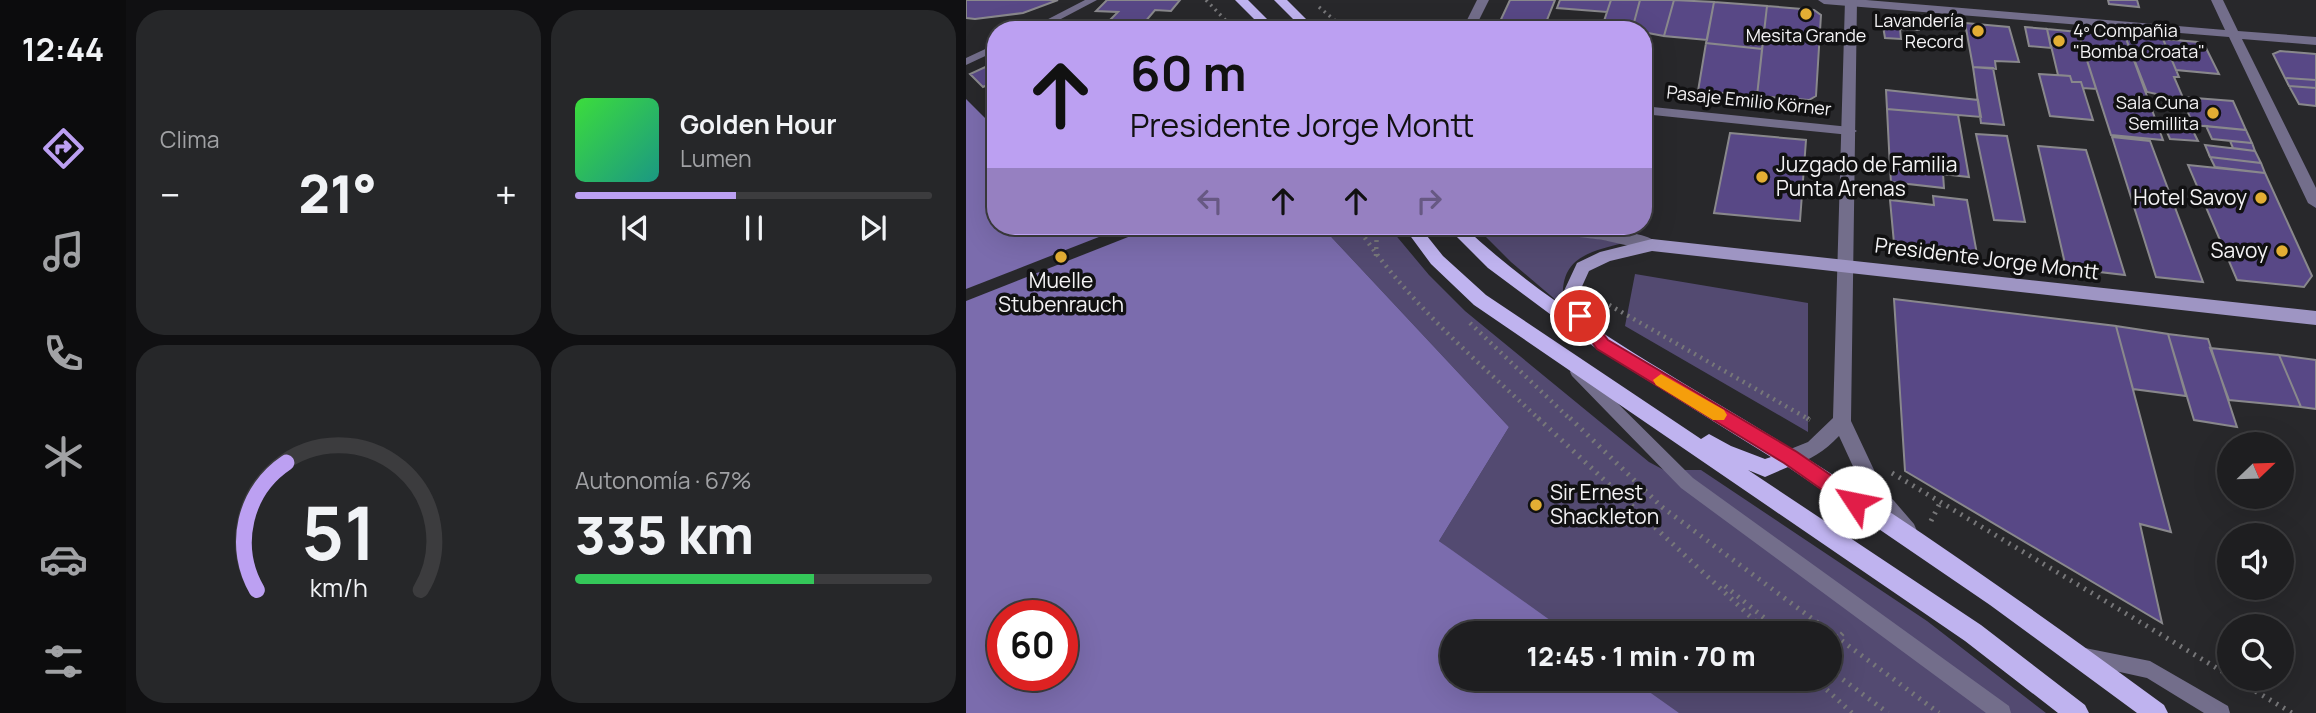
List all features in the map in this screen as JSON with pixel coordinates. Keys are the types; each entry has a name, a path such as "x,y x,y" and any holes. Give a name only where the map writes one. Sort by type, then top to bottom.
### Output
{"main road":[{"path":"1241,0 1264,21"},
{"path":"1280,0 1302,21"},
{"path":"1266,9 1269,21"},
{"path":"1418,235 1437,260 1480,300 1973,633 2077,713"},
{"path":"1463,235 1494,264 1603,344 1790,458 2082,657 2155,713"},
{"name":"Presidente Jorge Montt","path":"1573,288 1583,267 1606,256 1652,245 2316,318"},
{"path":"1573,288 1571,293 1580,316 1603,344"},
{"path":"1539,339 1591,362 1724,452 1765,468 1790,458"}],"street":[{"path":"1472,21 1483,0"},
{"path":"1824,0 2316,41"},
{"path":"2217,0 2316,203"},
{"path":"1790,458 1815,448 1836,427 1848,265 1851,1"},
{"name":"Pasaje Emilio Körner","path":"1652,111 1850,131"},
{"name":"Presidente Jorge Montt","path":"1607,235 1652,245"},
{"path":"1836,427 1854,449 1875,493 1919,546"}],"lane":[{"path":"1050,21 1093,0"},
{"path":"966,62 987,52"},
{"path":"1564,358 1687,483 2002,713"},
{"path":"2082,657 2150,670 2221,713"}],"path":[{"path":"1206,0 1226,21"},
{"path":"1311,0 1336,21"},
{"path":"1363,235 1376,257 1538,421 1705,570 1768,621"},
{"path":"1376,257 1377,235"},
{"path":"1573,288 1590,293 1836,427"},
{"path":"1854,449 2217,668"},
{"path":"1705,570 1756,621"},
{"path":"1842,679 1888,713"},
{"path":"1828,691 1852,713"},
{"path":"2255,691 2292,713"}],"shaded area":[{"path":"966,99 987,120 987,235 1329,235 1509,427 1439,541 1551,621 1440,621 1440,691 1648,691 1679,713 966,713"},
{"path":"1329,235 1396,235 1429,275 1465,311 1649,462 1664,470 1701,470 1927,621 2046,713 1661,713 1633,691 1842,691 1842,621 1543,621 1439,541 1509,427"},
{"path":"1484,235 1572,235 1624,243 1586,255 1570,268 1563,291 1564,307"},
{"path":"1635,274 1808,303 1808,432 1625,326"}],"pier":[{"name":"Muelle Stubenrauch","path":"1104,235 1133,235 966,301 966,289"}],"building":[{"path":"966,0 1058,0 1023,13 975,19 966,18"},
{"path":"1107,0 1180,0 1171,11 1155,10 1146,21 1110,20 1118,12 1096,11"},
{"path":"1510,0 1555,0 1547,20 1556,21 1500,21"},
{"path":"1560,0 1611,0 1607,12 1557,8"},
{"path":"1611,0 1640,0 1634,21 1604,21"},
{"path":"1640,0 1674,0 1664,36 1652,34 1652,21 1634,21"},
{"path":"1674,0 1714,2 1707,40 1664,36"},
{"path":"2108,0 2137,0 2139,7 2109,4"},
{"path":"1714,2 1767,6 1762,49 1706,43"},
{"path":"1767,6 1814,10 1821,15 1816,96 1809,100 1757,96"},
{"path":"1887,18 1918,21 1919,30 1900,29 1901,39 1885,38 1882,20"},
{"path":"1965,23 2009,27 2019,62 1995,61 1996,69 1973,67"},
{"path":"2025,27 2047,29 2051,48 2029,46"},
{"path":"2047,29 2078,32 2096,89 2083,88 2081,82 2072,82 2070,76 2058,75"},
{"path":"2078,32 2125,36 2163,140 2111,135"},
{"path":"2125,36 2163,39 2179,77 2174,77 2184,100 2147,92"},
{"path":"2163,39 2198,42 2205,46 2219,74 2176,70"},
{"path":"1706,43 1762,49 1757,96 1698,91"},
{"path":"2280,51 2316,54 2316,80 2285,78 2273,54"},
{"path":"987,66 987,85 983,87 970,74"},
{"path":"1973,67 1993,68 2004,125 1981,123"},
{"path":"2039,74 2070,76 2072,82 2081,82 2093,120 2050,116"},
{"path":"2285,78 2316,80 2316,88 2289,86"},
{"path":"2289,86 2316,88 2316,106 2299,104"},
{"path":"1886,90 1978,100 1981,117 1887,109"},
{"name":"Sala Cuna Semillita","path":"2182,97 2233,101 2246,130 2193,125"},
{"path":"1887,109 1958,115 1969,177 1890,168"},
{"path":"2164,125 2191,127 2198,141 2170,139"},
{"path":"2206,126 2246,130 2252,143 2212,139"},
{"name":"Juzgado de Familia Punta Arenas","path":"1730,133 1806,140 1800,221 1714,213"},
{"path":"1976,134 2007,136 2025,222 1994,220"},
{"path":"2112,137 2150,141 2203,282 2156,277"},
{"path":"2230,141 2252,143 2255,151 2233,148"},
{"path":"2205,145 2255,151 2261,163 2210,157"},
{"path":"2038,146 2086,150 2125,275 2066,268"},
{"path":"2210,157 2261,163 2265,173 2215,167"},
{"path":"2188,165 2265,173 2312,276 2304,287 2237,280"},
{"path":"1890,168 1943,174 1944,188 1891,182"},
{"path":"1933,196 1967,200 1977,254 1894,243 1890,200 1934,205"},
{"path":"1894,299 2116,326 2171,532 2140,524 2162,623 1905,471"},
{"path":"2116,326 2168,334 2186,396 2133,389"},
{"path":"2168,334 2208,339 2237,427 2194,420"},
{"path":"2210,348 2279,355 2301,407 2229,400"},
{"path":"2279,355 2316,360 2316,409 2301,407"}],"slow traffic":[{"path":"1661,380 1718,415"}],"place":[{"name":"Mesita Grande","path":"1806,14"},
{"name":"Lavandería Record","path":"1978,31"},
{"name":"4º Compañia \"Bomba Croata\"","path":"2059,41"},
{"name":"Sala Cuna Semillita","path":"2213,113"},
{"name":"Juzgado de Familia Punta Arenas","path":"1762,177"},
{"name":"Hotel Savoy","path":"2261,198"},
{"name":"Savoy","path":"2282,251"},
{"name":"Muelle Stubenrauch","path":"1061,257"},
{"name":"Sir Ernest Shackleton","path":"1536,505"}],"route":[{"path":"1580,316 1603,344 1790,458 1855,502"}]}
